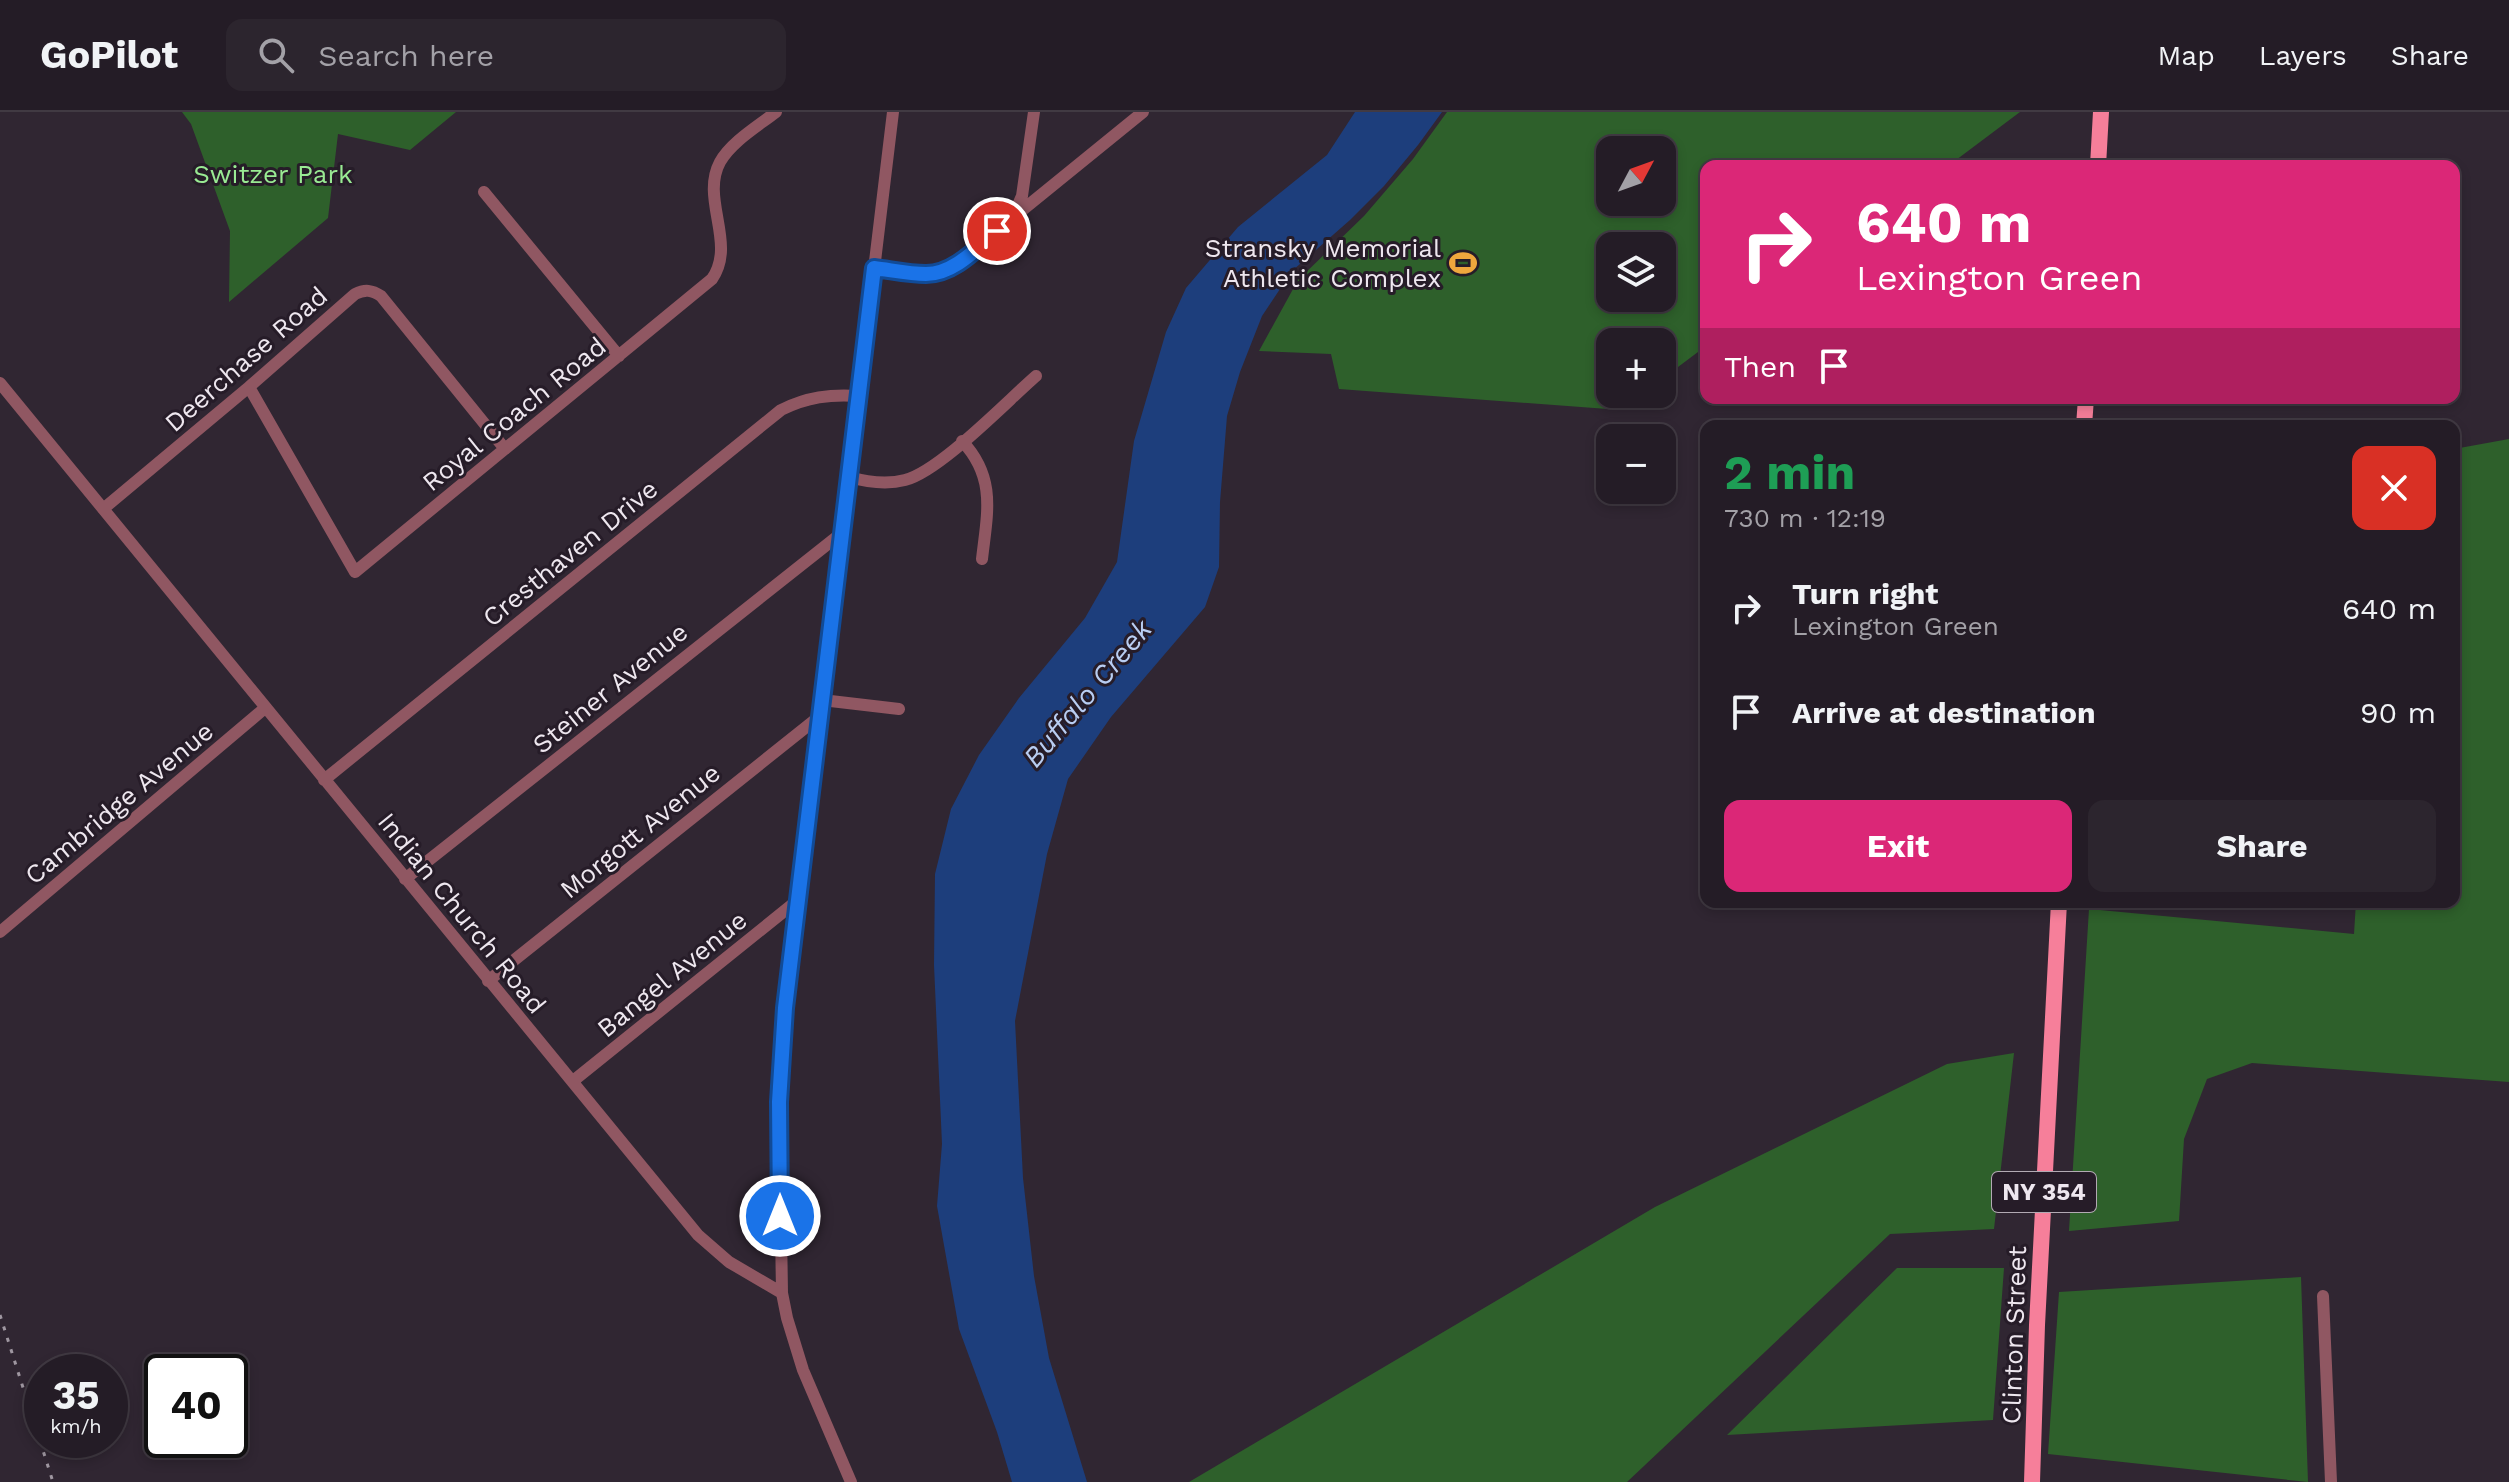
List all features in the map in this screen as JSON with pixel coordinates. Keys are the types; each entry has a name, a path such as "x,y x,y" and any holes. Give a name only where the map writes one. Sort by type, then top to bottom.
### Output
{"main road":[{"path":"2098,160 2101,112"},
{"name":"Clinton Street","path":"2032,1482 2059,908"}],"street":[{"name":"Royal Coach Road","path":"249,387 355,572 712,279 722,260 715,192 718,166 732,148 776,112"},
{"path":"851,1482 799,1360 782,1293 779,1193 781,1058 893,112"},
{"path":"1010,220 1022,196 1034,112"},
{"path":"874,268 924,274 955,265 1143,112"},
{"path":"484,192 619,356"},
{"name":"Deerchase Road","path":"103,509 355,294 369,290 381,296 505,449"},
{"path":"849,477 873,482 905,480 931,468 1036,376"},
{"name":"Indian Church Road","path":"0,383 698,1235 729,1262 782,1293"},
{"name":"Cresthaven Drive","path":"324,780 781,410 824,395 859,396"},
{"path":"962,441 980,463 987,488 982,559"},
{"name":"Steiner Avenue","path":"405,879 843,532"},
{"path":"822,700 899,709"},
{"name":"Cambridge Avenue","path":"0,932 265,708"},
{"name":"Morgott Avenue","path":"488,981 820,716"},
{"name":"Bangel Avenue","path":"573,1081 798,900"},
{"path":"2323,1296 2331,1482"}],"green space":[{"name":"Switzer Park","path":"182,112 456,112 410,150 338,134 328,218 229,302 230,231 191,124"},
{"name":"Stransky Memorial Athletic Complex","path":"1447,112 2020,112 1956,160 1700,160 1700,350 1676,368 1676,328 1596,328 1596,408 1624,408 1621,410 1339,389 1331,354 1259,351 1298,280 1364,216 1413,159"},
{"path":"2509,439 2509,1082 2252,1063 2207,1079 2184,1139 2179,1221 2069,1231 2089,909 2354,934 2356,908 2460,908 2460,448"},
{"path":"2014,1053 1994,1229 1890,1234 1627,1482 1189,1482 1655,1207 1947,1064"},
{"path":"1897,1268 2004,1268 1993,1420 1727,1435"},
{"path":"2301,1277 2308,1482 2048,1454 2059,1292"}],"water":[{"name":"Buffalo Creek","path":"1355,112 1442,112 1384,186 1292,271 1262,316 1227,416 1220,502 1219,567 1205,607 1111,717 1068,779 1047,854 1015,1021 1023,1178 1034,1276 1049,1358 1087,1482 1012,1482 959,1329 937,1206 942,1144 934,965 935,874 951,809 979,755 1019,698 1085,618 1117,562 1134,441 1166,332 1186,288 1238,227 1327,155"}],"railway":[{"path":"0,1315 53,1482"}],"place":[{"name":"Stransky Memorial Athletic Complex","path":"1463,263"}],"route":[{"path":"780,1216 779,1102 785,1008 874,268 924,274 945,270 997,231"}]}
